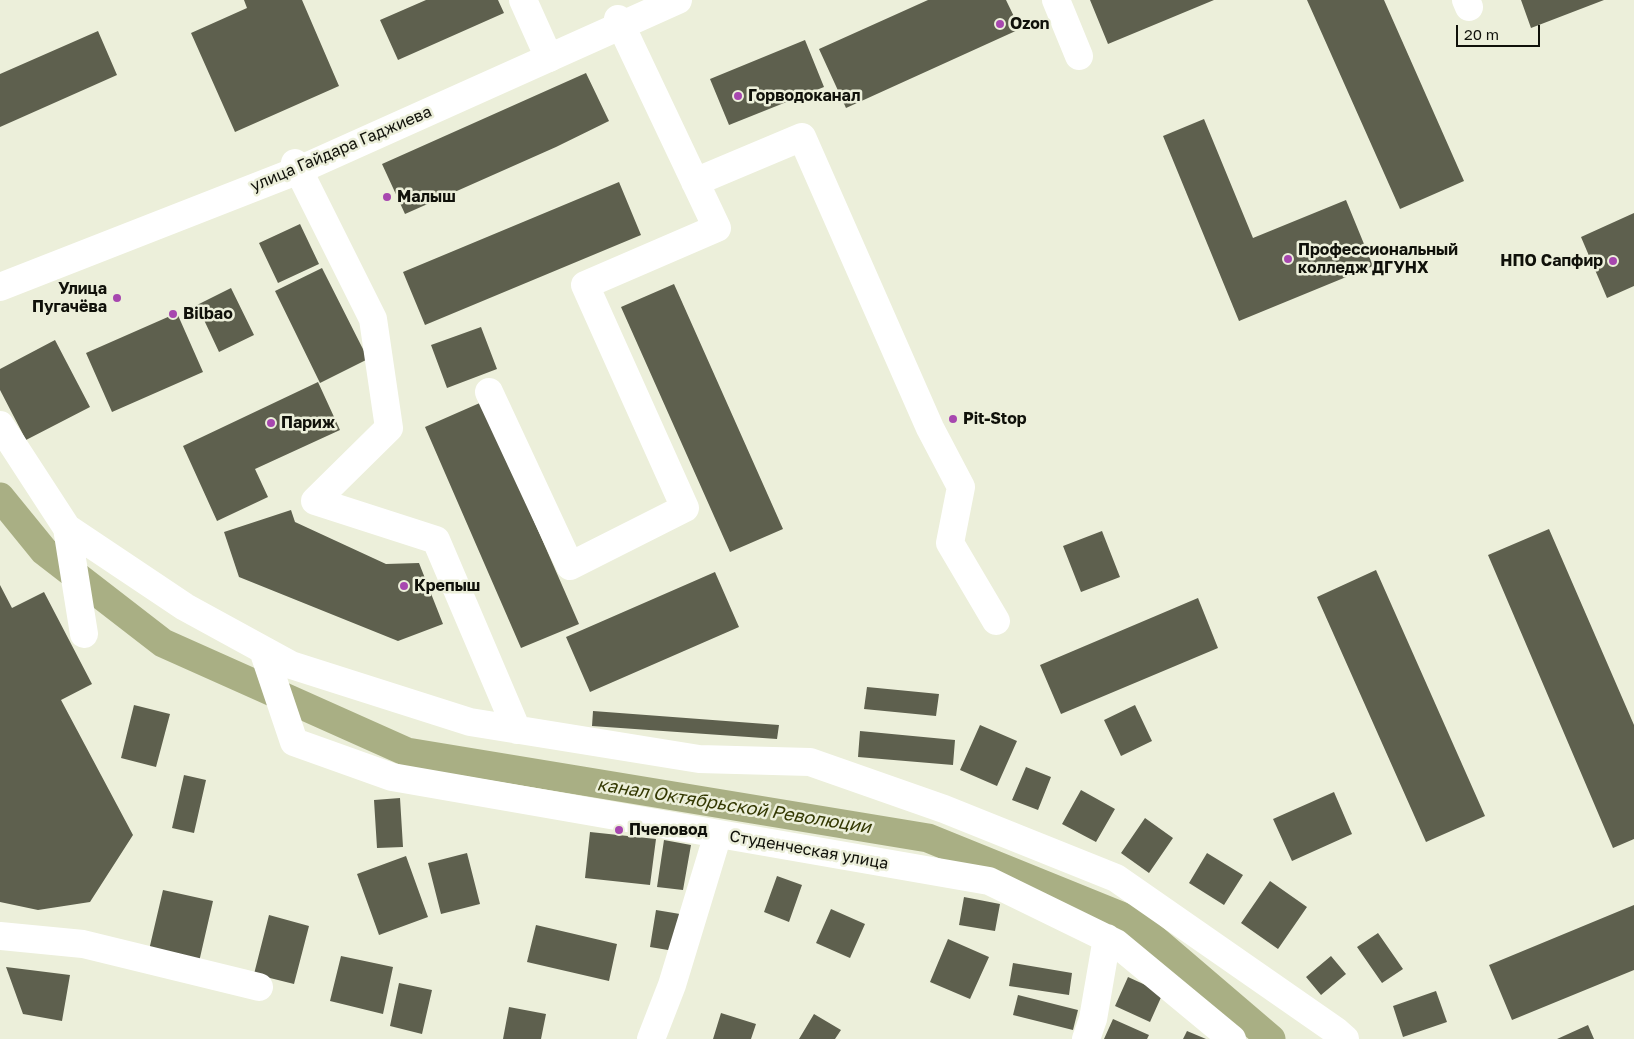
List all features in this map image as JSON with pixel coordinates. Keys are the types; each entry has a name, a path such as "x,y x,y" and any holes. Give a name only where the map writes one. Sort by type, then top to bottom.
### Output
{"street":[{"path":"523,0 548,55"},
{"name":"улица Гайдара Гаджиева","path":"620,23 661,0"},
{"name":"улица Гайдара Гаджиева","path":"0,287 297,166 620,23 678,0"},
{"path":"1056,0 1079,56"},
{"path":"490,392 570,566 685,508 585,286 716,228 620,23"},
{"path":"695,182 802,137 930,428 961,487 950,543 996,621"},
{"path":"297,166 373,319 389,428 315,501 436,540 518,730"},
{"name":"улица Гайдара Гаджиева","path":"0,280 297,166"},
{"path":"0,425 67,528 185,607 291,665 470,722 699,759 810,762 944,809 1116,878 1344,1039"},
{"path":"67,528 84,634"},
{"name":"Студенческая улица","path":"263,650 294,742 392,777 989,882 1116,943 1232,1039"},
{"path":"651,1039 672,986 718,834"},
{"path":"0,936 83,944 259,988"},
{"path":"1086,1039 1093,1019 1107,938"}],"building":[{"path":"244,0 302,0 339,86 235,132 191,33 247,8"},
{"path":"426,0 498,0 504,13 398,60 380,20"},
{"path":"928,0 1006,0 1020,29 846,108 819,49"},
{"path":"1090,0 1214,0 1108,44"},
{"path":"1307,0 1384,0 1464,181 1400,209"},
{"path":"1521,0 1604,0 1531,28"},
{"path":"98,31 117,75 0,127 0,74"},
{"path":"805,40 824,87 729,125 710,79"},
{"path":"586,73 609,121 556,147 405,214 382,164"},
{"path":"1204,119 1253,238 1346,200 1373,266 1239,321 1163,136"},
{"path":"619,182 641,235 425,325 403,272"},
{"name":"НПО Сапфир","path":"1634,213 1634,286 1607,298 1581,237"},
{"path":"300,224 319,264 278,283 259,243"},
{"path":"322,268 368,359 320,383 275,291"},
{"path":"674,284 783,529 730,552 621,307"},
{"path":"231,288 254,335 219,352 197,305"},
{"path":"177,313 203,372 112,412 86,353"},
{"path":"481,327 497,369 447,388 431,345"},
{"path":"55,340 90,407 26,440 0,390 0,369"},
{"path":"318,382 340,430 255,469 268,497 217,521 183,446"},
{"path":"482,402 579,624 521,648 425,427"},
{"path":"291,510 295,522 386,564 419,563 443,624 398,641 239,577 224,532"},
{"path":"1549,529 1634,725 1634,839 1613,848 1488,555"},
{"path":"1102,531 1120,577 1081,592 1063,546"},
{"path":"1376,570 1485,816 1426,842 1317,597"},
{"path":"715,572 739,627 590,692 566,637"},
{"path":"0,585 12,608 44,592 92,684 61,700 133,835 90,902 38,910 0,902"},
{"path":"1198,598 1218,648 1061,714 1040,665"},
{"path":"867,687 939,694 936,716 864,709"},
{"path":"134,705 170,714 156,767 121,758"},
{"path":"1135,705 1152,741 1121,756 1104,720"},
{"path":"593,711 779,725 777,739 592,726"},
{"path":"980,725 1017,741 997,786 960,770"},
{"path":"860,731 955,740 953,765 858,757"},
{"path":"1026,767 1051,777 1038,810 1012,800"},
{"path":"184,775 206,780 194,833 172,828"},
{"path":"1081,790 1115,809 1096,842 1062,824"},
{"path":"1334,792 1352,834 1292,861 1273,819"},
{"path":"400,798 403,847 377,848 374,800"},
{"path":"1145,818 1173,838 1149,873 1121,853"},
{"path":"590,832 656,839 650,885 585,878"},
{"path":"664,840 691,845 683,890 657,887"},
{"path":"467,853 480,904 441,914 428,863"},
{"path":"1207,853 1243,875 1224,905 1189,883"},
{"path":"406,856 428,917 379,935 357,874"},
{"path":"777,876 802,885 789,922 764,912"},
{"path":"1270,881 1307,907 1278,949 1241,923"},
{"path":"163,890 213,901 199,962 149,950"},
{"path":"964,897 1000,904 995,931 959,925"},
{"path":"1634,905 1634,970 1512,1020 1489,965"},
{"path":"831,909 865,924 850,958 816,943"},
{"path":"656,910 680,914 674,951 650,947"},
{"path":"269,915 309,926 294,984 254,974"},
{"path":"536,925 617,944 609,981 527,962"},
{"path":"1378,933 1403,969 1382,983 1357,947"},
{"path":"948,939 989,957 970,999 930,982"},
{"path":"341,956 393,967 383,1014 330,1001"},
{"path":"1331,956 1346,974 1321,995 1306,977"},
{"path":"1013,963 1072,973 1069,995 1009,986"},
{"path":"6,967 70,975 62,1021 23,1014"},
{"path":"1128,977 1163,993 1150,1022 1115,1006"},
{"path":"399,983 432,990 422,1034 390,1026"},
{"path":"1436,991 1447,1022 1403,1037 1393,1006"},
{"path":"1018,995 1078,1010 1073,1030 1013,1015"},
{"path":"509,1007 546,1014 541,1039 503,1039"},
{"path":"721,1013 756,1024 751,1039 713,1039"},
{"path":"814,1014 841,1030 835,1039 799,1039"},
{"path":"1113,1019 1149,1035 1147,1039 1104,1039"},
{"path":"1588,1025 1594,1039 1557,1039"},
{"path":"1187,1031 1206,1039 1183,1039"}],"waterway":[{"name":"канал Октябрьской Революции","path":"0,497 44,551 163,643 407,752 928,838 1133,921 1271,1039"}],"place":[{"name":"Ozon","path":"1000,24"},
{"name":"Горводоканал","path":"738,96"},
{"name":"Малыш","path":"387,197"},
{"name":"Профессиональный колледж ДГУНХ","path":"1288,259"},
{"name":"НПО Сапфир","path":"1613,261"},
{"name":"Улица Пугачёва","path":"117,298"},
{"name":"Bilbao","path":"173,314"},
{"name":"Pit-Stop","path":"953,419"},
{"name":"Париж","path":"271,423"},
{"name":"Крепыш","path":"404,586"},
{"name":"Пчеловод","path":"619,830"}]}
